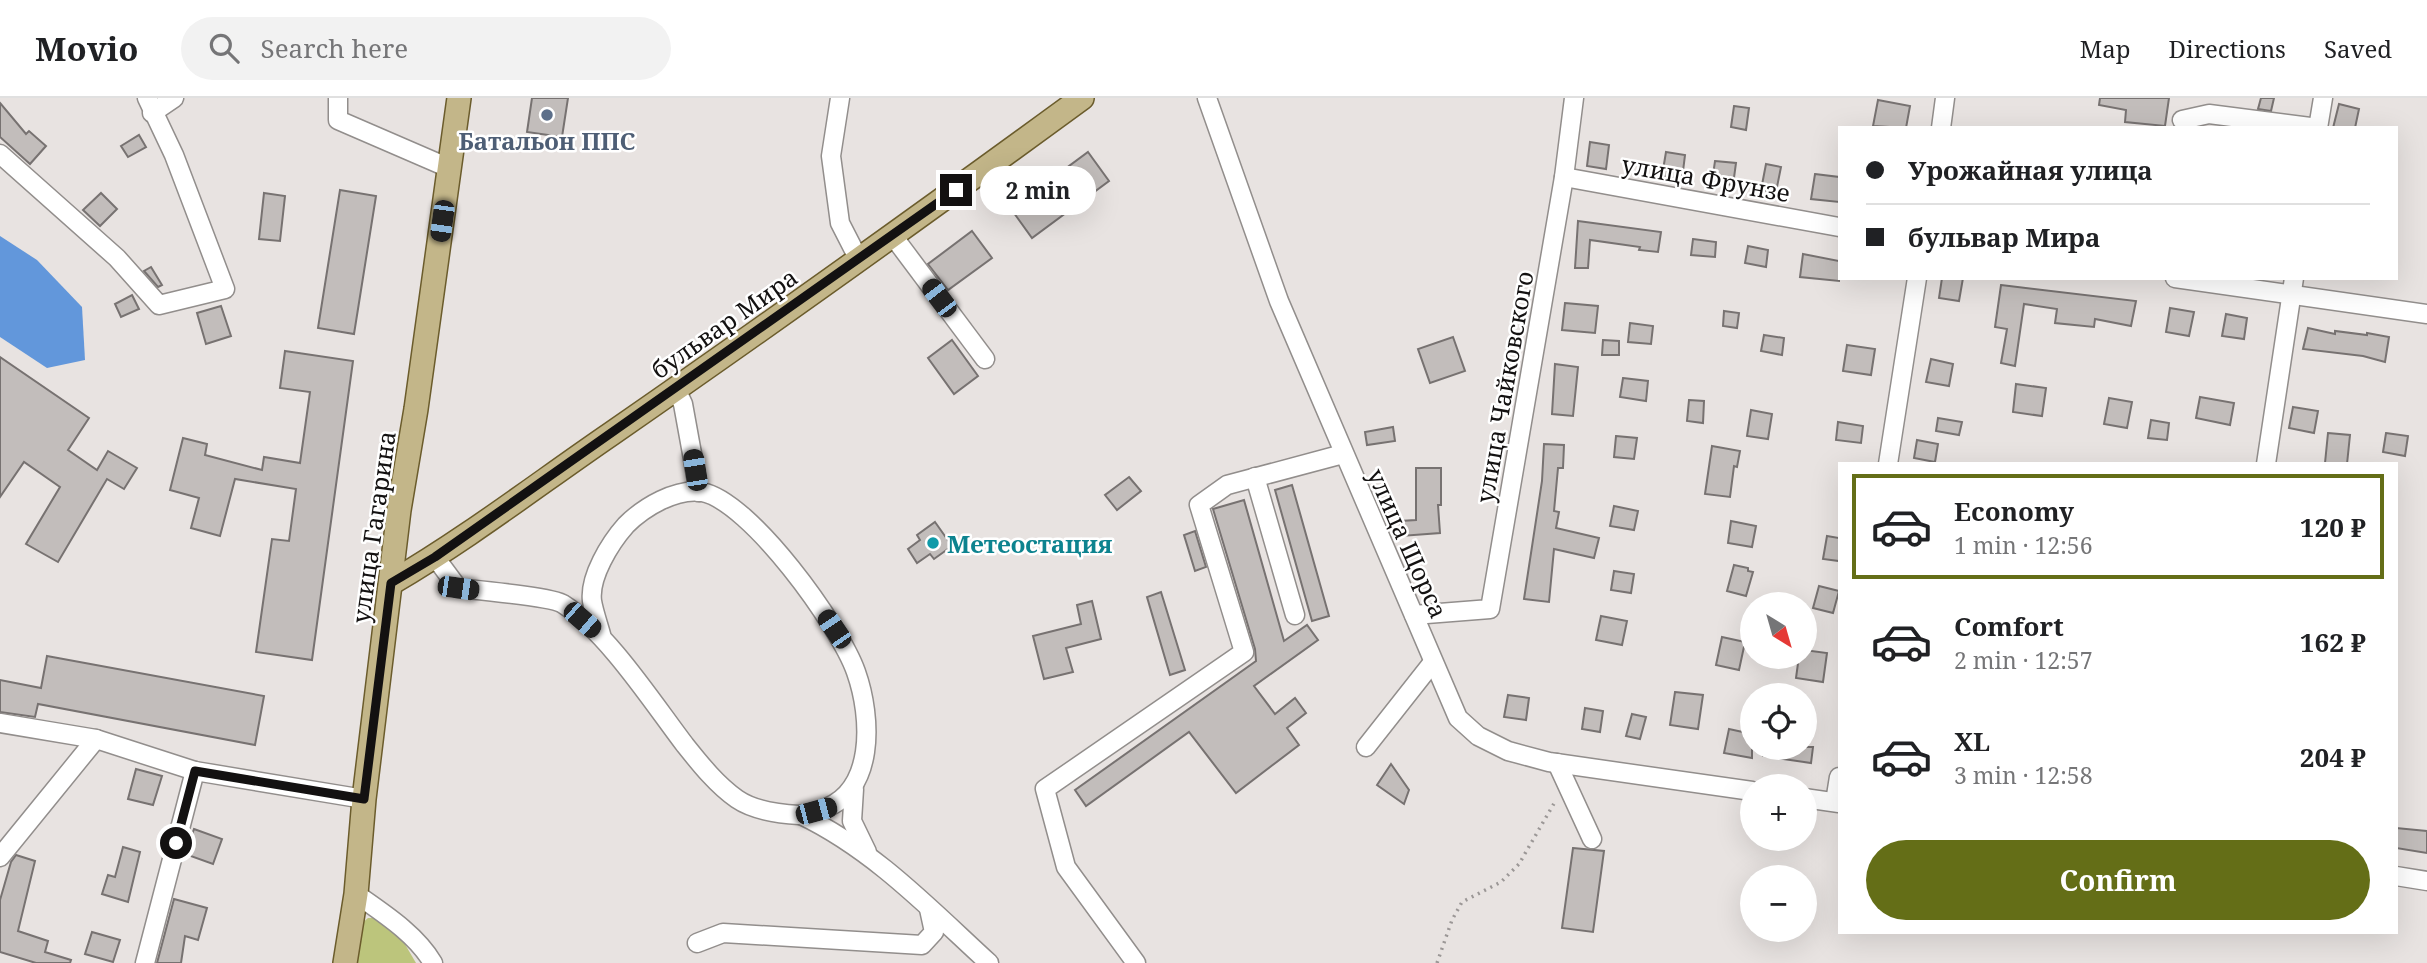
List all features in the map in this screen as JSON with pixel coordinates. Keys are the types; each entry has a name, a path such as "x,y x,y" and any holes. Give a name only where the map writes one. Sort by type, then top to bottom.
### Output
{"main road":[{"name":"улица Гагарина","path":"345,963 356,894 364,799 399,510 416,409 459,98"},
{"name":"бульвар Мира","path":"391,583 435,557 676,389 1082,98"}],"street":[{"path":"0,154 117,258 159,305 225,289 174,155 149,105 174,98"},
{"path":"338,98 338,120 449,168"},
{"path":"840,98 831,156 840,223 859,260"},
{"name":"улица Чайковского","path":"1414,615 1490,608 1564,177 1574,98"},
{"path":"1941,126 1945,98"},
{"path":"2318,126 2323,98"},
{"name":"улица Щорса","path":"1211,100 1279,301 1458,718 1478,736 1508,751 1557,763 1740,789"},
{"path":"2182,120 2209,114 2302,126"},
{"name":"улица Фрунзе","path":"1564,177 1838,227"},
{"path":"892,236 985,359"},
{"path":"1888,462 1917,280"},
{"path":"2201,280 2292,287 2427,314"},
{"path":"2266,462 2292,287"},
{"path":"676,389 684,404 699,492"},
{"path":"1136,963 1066,867 1045,789 1244,652 1199,505 1227,485 1343,454"},
{"path":"1255,477 1295,615"},
{"path":"602,638 592,599 600,564 614,539 636,516 663,498 699,492 733,507 771,544 834,629 856,671 865,712 864,761 854,789 852,821 869,855"},
{"path":"435,557 458,588 561,602 602,638 706,772 738,800 765,810 801,815 832,830 869,855 989,963"},
{"path":"1366,747 1433,662"},
{"path":"0,723 96,738 195,771 364,799"},
{"path":"0,857 96,738"},
{"path":"1557,763 1592,839"},
{"path":"145,963 195,771"},
{"path":"801,815 832,807 854,789"},
{"path":"1817,800 1837,803"},
{"path":"2398,876 2427,881"},
{"path":"356,894 391,919 428,954 433,963"},
{"path":"697,943 723,933 922,945 934,932 929,909"}],"path":[{"path":"1437,963 1452,920 1462,902 1501,882 1518,864 1567,783"}],"green space":[{"path":"368,918 376,918 399,934 416,963 351,963 361,924"}],"water":[{"path":"0,236 37,260 82,307 85,360 47,368 0,337"}],"building":[{"name":"Батальон ППС","path":"532,98 568,98 562,137 527,132"},
{"path":"2100,98 2169,98 2165,126 2125,122 2126,110 2099,105"},
{"path":"2261,98 2274,98 2271,111 2258,109"},
{"path":"1878,100 1910,106 1906,126 1873,126"},
{"path":"0,103 26,134 29,131 46,146 30,164 0,137"},
{"path":"2339,104 2359,109 2355,126 2334,126"},
{"path":"1734,106 1749,108 1746,130 1731,127"},
{"path":"139,135 146,147 128,157 121,146"},
{"path":"1590,142 1609,145 1606,169 1587,166"},
{"path":"1088,152 1109,181 1032,238 1011,209"},
{"path":"1666,152 1685,155 1682,179 1662,176"},
{"path":"1715,161 1736,163 1733,185 1712,182"},
{"path":"1766,164 1781,167 1776,192 1761,190"},
{"path":"1815,174 1838,177 1838,202 1811,199"},
{"path":"340,190 376,196 354,334 318,328"},
{"path":"101,193 117,209 100,226 83,210"},
{"path":"264,193 285,196 280,241 259,239"},
{"path":"1578,221 1661,232 1658,252 1590,240 1588,268 1575,268"},
{"path":"972,231 992,258 948,290 928,264"},
{"path":"1693,239 1716,242 1715,257 1691,255"},
{"path":"1748,246 1768,250 1766,267 1745,263"},
{"path":"1803,254 1838,261 1839,281 1800,277"},
{"path":"151,267 162,285 158,287 144,271"},
{"path":"1942,280 1963,280 1959,301 1939,298"},
{"path":"2001,285 2136,301 2131,326 2095,319 2094,327 2055,323 2057,309 2024,304 2015,366 2001,363 2007,329 1995,327"},
{"path":"132,295 139,309 121,317 115,304"},
{"path":"1565,303 1598,306 1595,333 1562,330"},
{"path":"221,306 231,336 206,344 197,313"},
{"path":"2170,308 2194,312 2189,336 2166,332"},
{"path":"1724,311 1739,313 1737,328 1723,326"},
{"path":"2226,314 2247,318 2244,339 2222,336"},
{"path":"1630,323 1653,326 1651,344 1628,342"},
{"path":"2308,328 2335,334 2335,331 2389,337 2385,362 2363,356 2303,349"},
{"path":"1764,335 1784,338 1782,355 1761,351"},
{"path":"1453,337 1465,371 1430,383 1418,349"},
{"path":"952,340 978,376 954,394 928,358"},
{"path":"1603,340 1619,341 1619,355 1602,355"},
{"path":"1847,345 1875,349 1871,375 1843,371"},
{"path":"285,351 353,361 312,660 256,652 272,539 289,541 296,489 235,479 220,536 191,528 199,498 170,490 183,438 207,444 205,455 262,470 264,457 300,463 310,392 280,388"},
{"path":"0,357 89,418 68,450 97,470 108,451 137,468 124,489 107,479 58,562 26,544 60,487 24,462 0,497"},
{"path":"1931,359 1953,364 1949,386 1926,382"},
{"path":"1555,364 1578,367 1573,416 1552,414"},
{"path":"1623,378 1648,381 1646,401 1620,397"},
{"path":"2016,384 2046,388 2042,416 2013,412"},
{"path":"2200,397 2234,403 2230,425 2196,418"},
{"path":"2109,398 2132,402 2127,428 2104,424"},
{"path":"1689,400 1704,401 1703,423 1687,421"},
{"path":"2293,407 2318,411 2314,433 2289,428"},
{"path":"1751,410 1772,414 1768,439 1747,436"},
{"path":"1938,418 1962,422 1959,435 1936,431"},
{"path":"2151,420 2169,423 2167,440 2148,438"},
{"path":"1838,422 1863,426 1861,443 1836,440"},
{"path":"1393,427 1395,441 1367,445 1365,432"},
{"path":"2328,433 2350,435 2347,462 2325,462"},
{"path":"2386,433 2408,436 2405,456 2383,452"},
{"path":"1616,436 1637,438 1634,459 1614,457"},
{"path":"1917,440 1938,444 1935,462 1914,458"},
{"path":"1544,444 1564,445 1563,468 1558,468 1554,511 1559,512 1556,528 1599,538 1594,558 1554,549 1549,602 1524,599 1542,481"},
{"path":"1712,446 1740,451 1737,467 1734,466 1730,497 1705,494"},
{"path":"1416,468 1441,468 1441,505 1438,505 1440,533 1401,536 1400,521 1416,520"},
{"path":"1129,477 1141,491 1117,510 1105,495"},
{"path":"1292,485 1329,616 1312,621 1275,490"},
{"path":"1244,500 1284,641 1307,625 1318,640 1254,686 1275,714 1295,698 1306,713 1287,728 1299,745 1236,793 1189,732 1086,806 1075,790 1256,661 1255,649 1213,509"},
{"path":"1614,506 1638,511 1634,530 1610,526"},
{"path":"1731,521 1756,526 1752,547 1728,543"},
{"name":"Метеостация","path":"935,522 952,546 934,559 930,554 917,563 908,549 920,540 917,535"},
{"path":"1195,531 1206,567 1195,571 1184,535"},
{"path":"1827,536 1838,538 1838,561 1823,559"},
{"path":"1734,565 1753,572 1747,592 1740,592 1740,594 1727,591"},
{"path":"1614,571 1634,574 1631,593 1611,590"},
{"path":"1819,586 1838,591 1833,613 1817,609"},
{"path":"1161,592 1185,670 1170,675 1147,597"},
{"path":"1092,601 1101,639 1066,648 1073,672 1044,679 1033,636 1081,624 1077,605"},
{"path":"1601,616 1627,621 1622,645 1596,640"},
{"path":"1722,637 1740,641 1739,670 1716,665"},
{"path":"1817,652 1827,653 1823,682 1796,678 1797,669 1817,669"},
{"path":"47,656 264,696 255,745 38,704 35,717 0,712 0,680 41,688"},
{"path":"1675,692 1703,695 1698,729 1670,725"},
{"path":"1508,695 1529,698 1526,720 1504,717"},
{"path":"1585,708 1603,711 1600,732 1582,729"},
{"path":"1632,714 1646,717 1640,739 1626,736"},
{"path":"1729,729 1740,731 1740,756 1724,753"},
{"path":"1790,760 1811,760 1811,763"},
{"path":"1391,764 1409,790 1404,804 1377,785"},
{"path":"136,769 162,776 153,805 128,799"},
{"path":"2398,828 2427,831 2427,853 2398,848"},
{"path":"194,829 222,839 213,864 185,854"},
{"path":"123,847 140,852 128,902 102,894 108,875 115,877"},
{"path":"1573,848 1604,851 1593,932 1562,928"},
{"path":"16,855 35,861 18,931 48,941 45,952 71,960 70,963 36,963 0,952 0,900 11,862"},
{"path":"174,899 207,908 198,940 185,936 181,963 157,963"},
{"path":"92,932 120,940 113,962 85,954"}],"place":[{"name":"Батальон ППС","path":"547,115"},
{"name":"Метеостация","path":"933,543"}],"route":[{"path":"176,843 195,771 364,799 391,583 435,557 956,190"}]}
